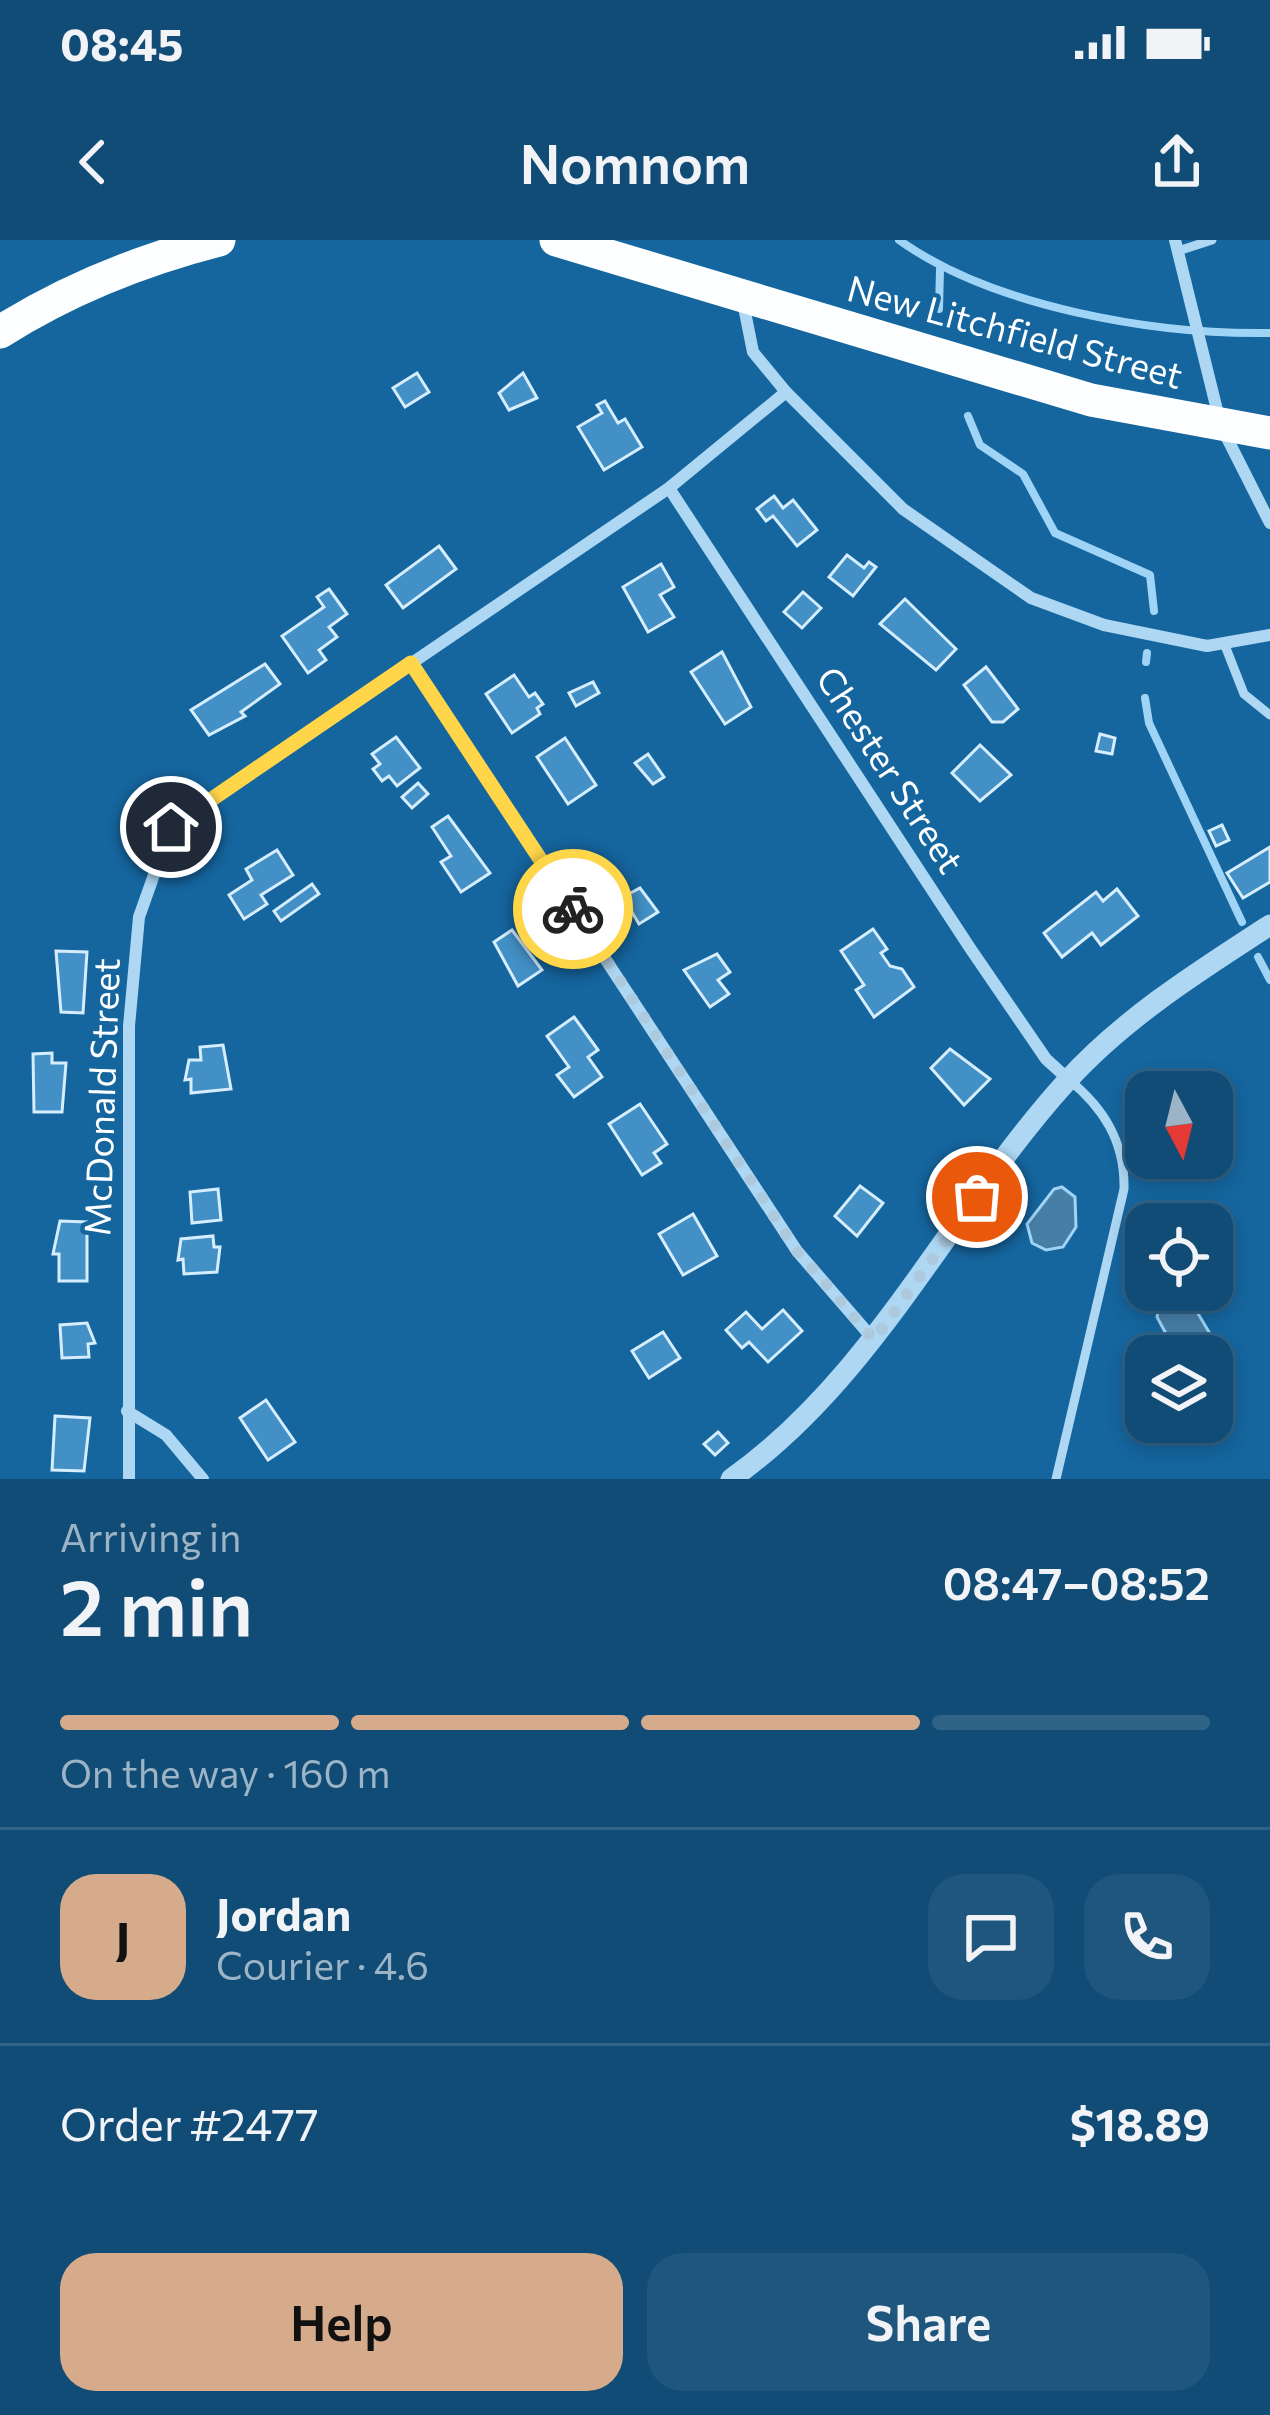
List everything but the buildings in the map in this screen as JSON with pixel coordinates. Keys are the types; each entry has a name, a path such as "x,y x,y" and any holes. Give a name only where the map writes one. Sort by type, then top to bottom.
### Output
{"highway":[{"path":"0,332 45,304 160,255 219,240"},
{"name":"New Litchfield Street","path":"556,240 1091,400 1270,433"}],"street":[{"path":"1176,245 1221,426 1270,523"},
{"path":"742,295 753,352 786,392 903,509 1031,598 1104,625 1208,646 1270,635"},
{"name":"McDonald Street","path":"129,1479 129,1026 139,916 171,827 669,488 786,392"},
{"name":"Chester Street","path":"669,488 970,947 1046,1059 1068,1079"},
{"path":"411,663 797,1251 874,1340"},
{"path":"731,1479 791,1429 874,1340 1068,1079 1171,989 1270,925"},
{"path":"127,1411 166,1435 203,1479"}],"lane":[{"path":"1176,245 1212,240"},
{"path":"1224,643 1244,694 1270,715"},
{"path":"1056,1479 1124,1189 1120,1143 1104,1116 1068,1079"}],"water":[{"path":"1062,1187 1075,1197 1076,1227 1063,1247 1046,1250 1032,1243 1027,1224 1054,1189"},
{"path":"1158,1311 1196,1311 1211,1335 1167,1335"}],"waterway":[{"path":"899,240 980,283 1076,312 1176,329 1270,333"},
{"path":"939,309 940,269"},
{"path":"968,416 980,445 1023,474 1055,533 1150,575 1154,611"},
{"path":"1146,662 1147,653"},
{"path":"1145,698 1149,723 1242,922"},
{"path":"1258,957 1270,980"}],"way so far":[{"path":"573,909 797,1251 874,1340 977,1197"}],"route":[{"path":"171,827 411,663 573,909"}]}
